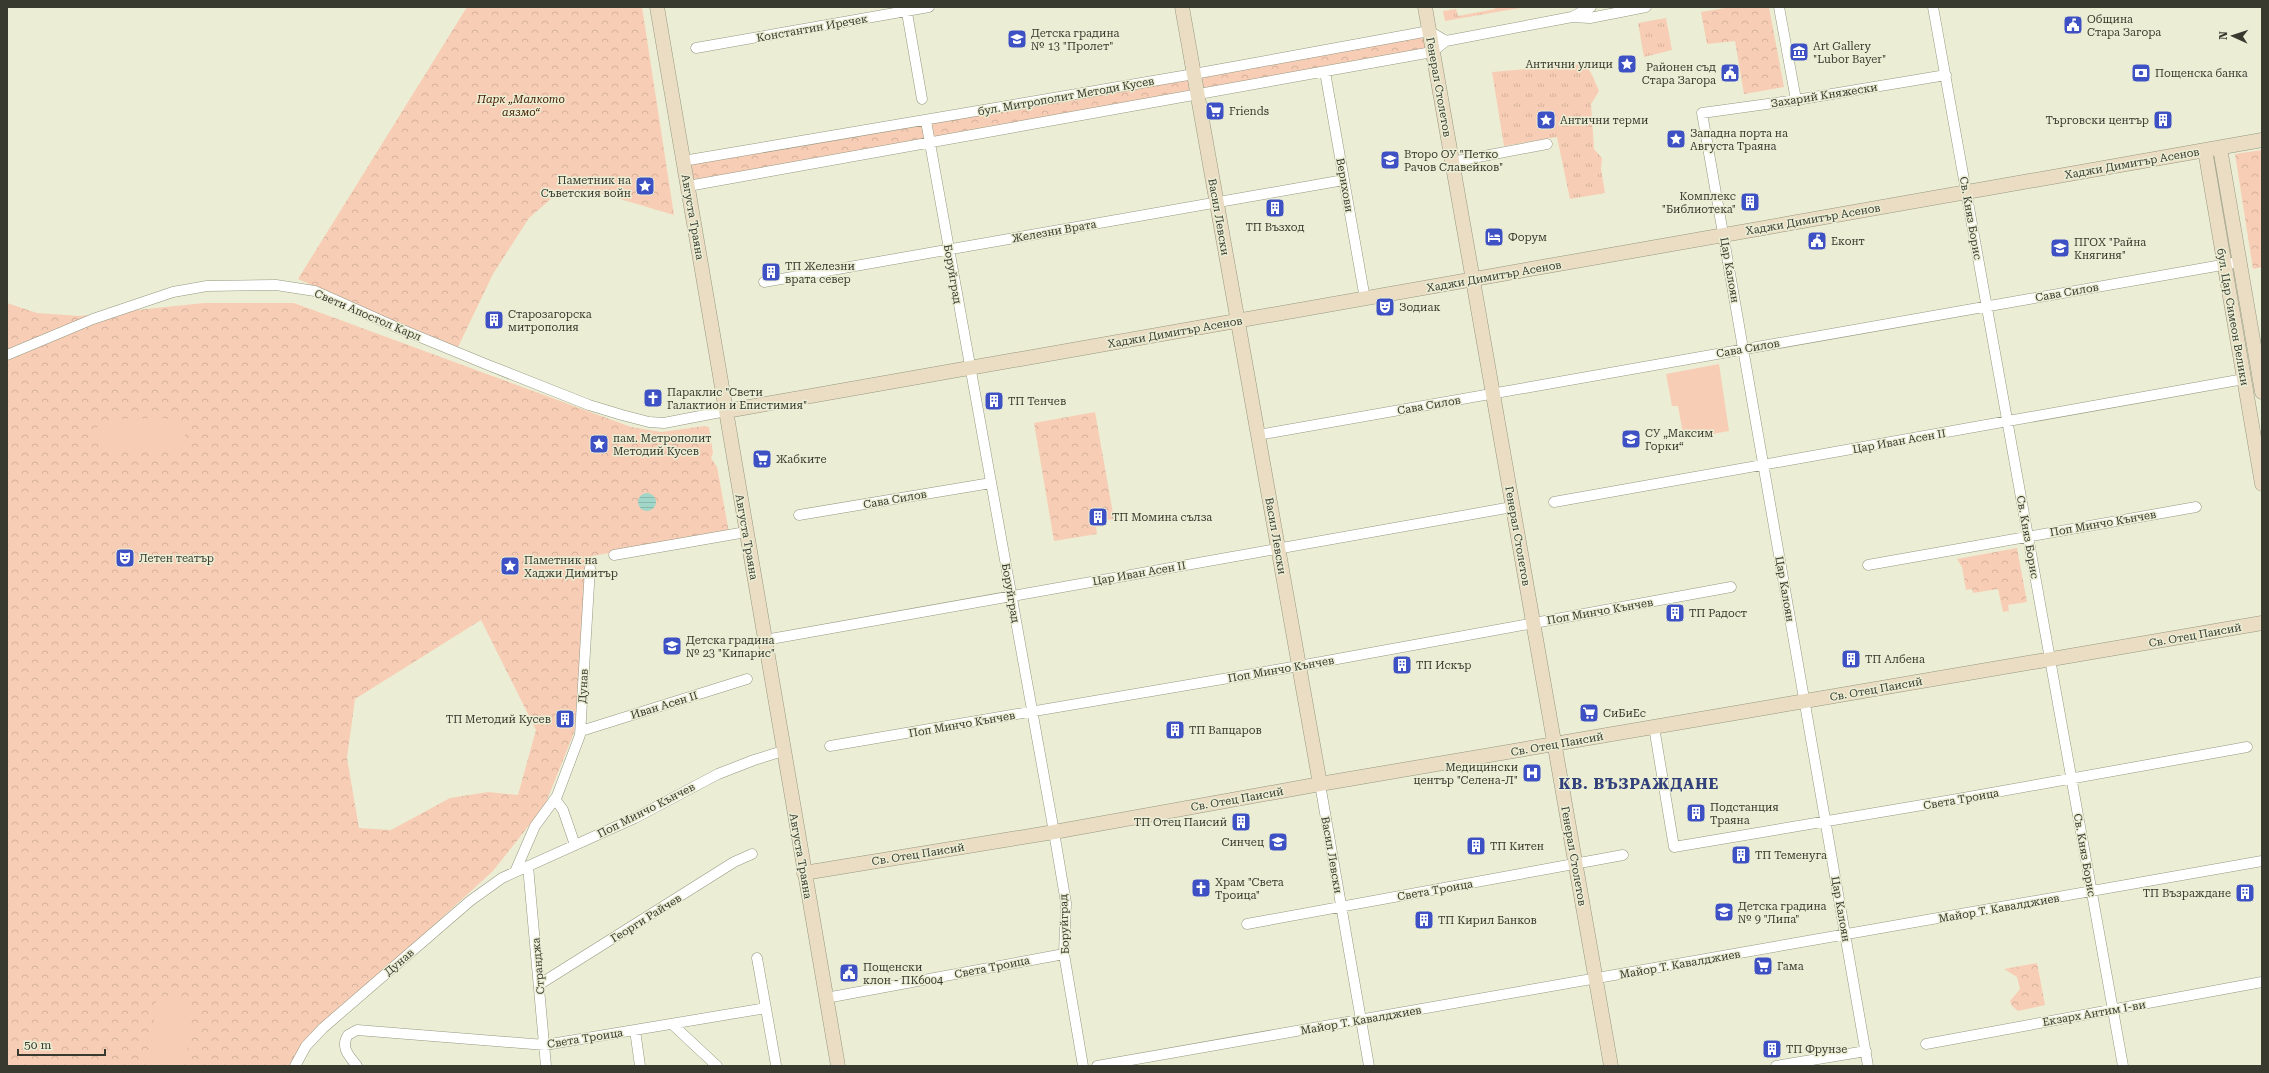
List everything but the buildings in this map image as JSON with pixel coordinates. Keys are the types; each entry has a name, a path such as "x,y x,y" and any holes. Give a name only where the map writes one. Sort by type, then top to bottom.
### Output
{"street":[{"name":"Августа Траяна","path":"657,7 838,1066"},
{"name":"Константин Иречек","path":"696,48 906,9 929,7"},
{"name":"Васил Левски","path":"1182,7 1369,1066"},
{"name":"Генерал Столетов","path":"1424,7 1611,1066"},
{"name":"бул. Митрополит Методи Кусев","path":"1572,17 1590,7"},
{"path":"1779,7 1796,100"},
{"name":"Св. Княз Борис","path":"1933,7 2123,1066"},
{"path":"906,9 922,99"},
{"name":"бул. Митрополит Методи Кусев","path":"688,186 930,144 1432,52 1446,41 1572,17 1590,18 1641,9"},
{"name":"бул. Митрополит Методи Кусев","path":"683,161 926,121 1429,31"},
{"path":"1429,31 1446,41"},
{"name":"Верихови","path":"1325,72 1365,299"},
{"name":"Захарий Княжески","path":"1702,113 1796,100 1946,75"},
{"name":"Цар Калоян","path":"1702,113 1868,1066"},
{"name":"Боруйград","path":"926,121 1066,903 1064,954 1083,1066"},
{"name":"Хаджи Димитър Асенов","path":"726,411 2262,140"},
{"path":"1452,162 1547,144"},
{"name":"бул. Цар Симеон Велики","path":"2220,148 2262,392"},
{"name":"бул. Цар Симеон Велики","path":"2205,150 2262,484"},
{"name":"Железни Врата","path":"764,282 1344,180"},
{"name":"Сава Силов","path":"1258,435 2239,262"},
{"name":"Свети Апостол Карл","path":"7,355 93,319 173,292 207,286 276,285 306,288 315,291 481,362 589,405 622,415 649,422 664,423 726,411"},
{"name":"Цар Иван Асен II","path":"1554,502 2244,379"},
{"name":"Сава Силов","path":"799,515 991,483"},
{"name":"Цар Иван Асен II","path":"765,640 1512,507"},
{"name":"Поп Минчо Кънчев","path":"1868,565 2196,507"},
{"path":"614,555 746,532"},
{"name":"Дунав","path":"515,872 535,826 555,799 581,731 590,568"},
{"name":"Поп Минчо Кънчев","path":"830,746 1298,666 1731,587"},
{"name":"Св. Отец Паисий","path":"804,873 1054,832 1320,784 2262,623"},
{"name":"Иван Асен ІІ","path":"581,731 747,679"},
{"name":"Света Троица","path":"1654,727 1674,847 1826,822 2247,747"},
{"name":"Поп Минчо Кънчев","path":"576,845 635,818 718,774 783,751"},
{"path":"555,799 563,810 576,845"},
{"name":"Дунав","path":"295,1066 306,1046 323,1028 476,895 515,872 576,845"},
{"name":"Георги Райчев","path":"540,984 734,862 752,854"},
{"name":"Света Троица","path":"1247,924 1623,855"},
{"name":"Майор Т. Кавалджиев","path":"1100,1066 2262,861"},
{"name":"Странджа","path":"528,866 540,984 546,1066"},
{"name":"Света Троица","path":"826,998 1064,954"},
{"path":"757,958 776,1065"},
{"name":"Екзарх Антим I-ви","path":"1926,1044 2262,982"},
{"name":"Света Троица","path":"357,1066 347,1054 345,1045 348,1035 355,1031 545,1045 766,1008"},
{"path":"672,1024 717,1066"},
{"path":"635,1030 640,1066"},
{"path":"1776,1066 1866,1051"}],"green space":[{"name":"Парк „Малкото аязмо“","path":"467,7 642,7 674,215 593,191 552,198 529,218 493,274 457,349 298,279"},
{"path":"1495,7 1526,7 1445,21 1443,11 1456,9 1458,16 1495,9"},
{"path":"1731,7 1769,7 1784,87 1744,94 1735,41 1707,44 1701,12"},
{"path":"1666,18 1672,50 1644,57 1638,23"},
{"path":"1429,31 1432,52 688,186 683,161"},
{"name":"Антични терми","path":"1586,64 1599,91 1591,104 1594,149 1602,158 1601,169 1605,193 1570,199 1557,137 1504,146 1492,72"},
{"path":"2262,150 2262,267 2253,269 2235,154"},
{"path":"7,303 37,313 80,316 204,303 294,303 631,427 661,432 705,426 709,427 713,453 711,458 717,467 729,532 592,556 575,730 545,805 493,871 347,1004 292,1066 7,1066","holes":["481,620 536,730 518,795 488,792 450,798 391,830 359,828 347,758 355,699"]},
{"path":"1719,364 1729,431 1684,439 1678,406 1672,406 1666,374"},
{"path":"1095,412 1114,519 1107,520 1105,526 1096,527 1097,534 1054,541 1034,423"},
{"path":"165,418 187,427 181,450 102,452 97,442 96,428 112,419"},
{"path":"2017,548 2027,602 2008,605 2009,611 2003,612 1998,589 1973,593 1972,589 1966,590 1962,567 1957,559"},
{"path":"2037,963 2045,1005 2018,1011 2012,1006 2010,1001 2020,989 2017,977 2004,969"},
{"path":"174,998 192,1002 186,1062 178,1066 156,1064 150,1057 156,1001"}],"water":[{"path":"643,493 651,493 656,498 654,509 651,511 643,511 638,506 638,498"}],"place":[{"name":"Община Стара Загора","path":"2073,25"},
{"name":"Детска градина № 13 \"Пролет\"","path":"1017,39"},
{"name":"Art Gallery \"Lubor Bayer\"","path":"1799,52"},
{"name":"Антични улици","path":"1627,64"},
{"name":"Районен съд Стара Загора","path":"1730,73"},
{"name":"Пощенска банка","path":"2141,73"},
{"name":"Friends","path":"1215,111"},
{"name":"Антични терми","path":"1546,120"},
{"name":"Търговски център","path":"2163,120"},
{"name":"Западна порта на Августа Траяна","path":"1676,139"},
{"name":"Второ ОУ \"Петко Рачов Славейков\"","path":"1390,160"},
{"name":"Паметник на Съветския войн","path":"645,186"},
{"name":"Комплекс \"Библиотека\"","path":"1750,202"},
{"name":"ТП Възход","path":"1275,208"},
{"name":"Форум","path":"1494,237"},
{"name":"Еконт","path":"1817,241"},
{"name":"ПГОХ \"Райна Княгиня\"","path":"2060,248"},
{"name":"ТП Железни врата север","path":"771,272"},
{"name":"Зодиак","path":"1385,307"},
{"name":"Старозагорска митрополия","path":"494,320"},
{"name":"Параклис \"Свети Галактион и Епистимия\"","path":"653,398"},
{"name":"ТП Тенчев","path":"994,401"},
{"name":"СУ „Максим Горки“","path":"1631,439"},
{"name":"пам. Метрополит Методий Кусев","path":"599,444"},
{"name":"Жабките","path":"762,459"},
{"name":"ТП Момина сълза","path":"1098,517"},
{"name":"Летен театър","path":"125,558"},
{"name":"Паметник на Хаджи Димитър","path":"510,566"},
{"name":"ТП Радост","path":"1675,613"},
{"name":"Детска градина № 23 \"Кипарис\"","path":"672,646"},
{"name":"ТП Албена","path":"1851,659"},
{"name":"ТП Искър","path":"1402,665"},
{"name":"СиБиЕс","path":"1589,713"},
{"name":"ТП Методий Кусев","path":"565,719"},
{"name":"ТП Вапцаров","path":"1175,730"},
{"name":"Медицински център \"Селена-Л\"","path":"1532,773"},
{"name":"Подстанция Траяна","path":"1696,813"},
{"name":"ТП Отец Паисий","path":"1241,822"},
{"name":"Синчец","path":"1278,842"},
{"name":"ТП Китен","path":"1476,846"},
{"name":"ТП Теменуга","path":"1741,855"},
{"name":"Храм \"Света Троица\"","path":"1201,888"},
{"name":"ТП Възраждане","path":"2245,893"},
{"name":"Детска градина № 9 \"Липа\"","path":"1724,912"},
{"name":"ТП Кирил Банков","path":"1424,920"},
{"name":"Гама","path":"1763,966"},
{"name":"Пощенски клон - ПК6004","path":"849,973"},
{"name":"ТП Фрунзе","path":"1772,1049"}],"district":[{"name":"КВ. ВЪЗРАЖДАНЕ","path":"1639,784"}]}
